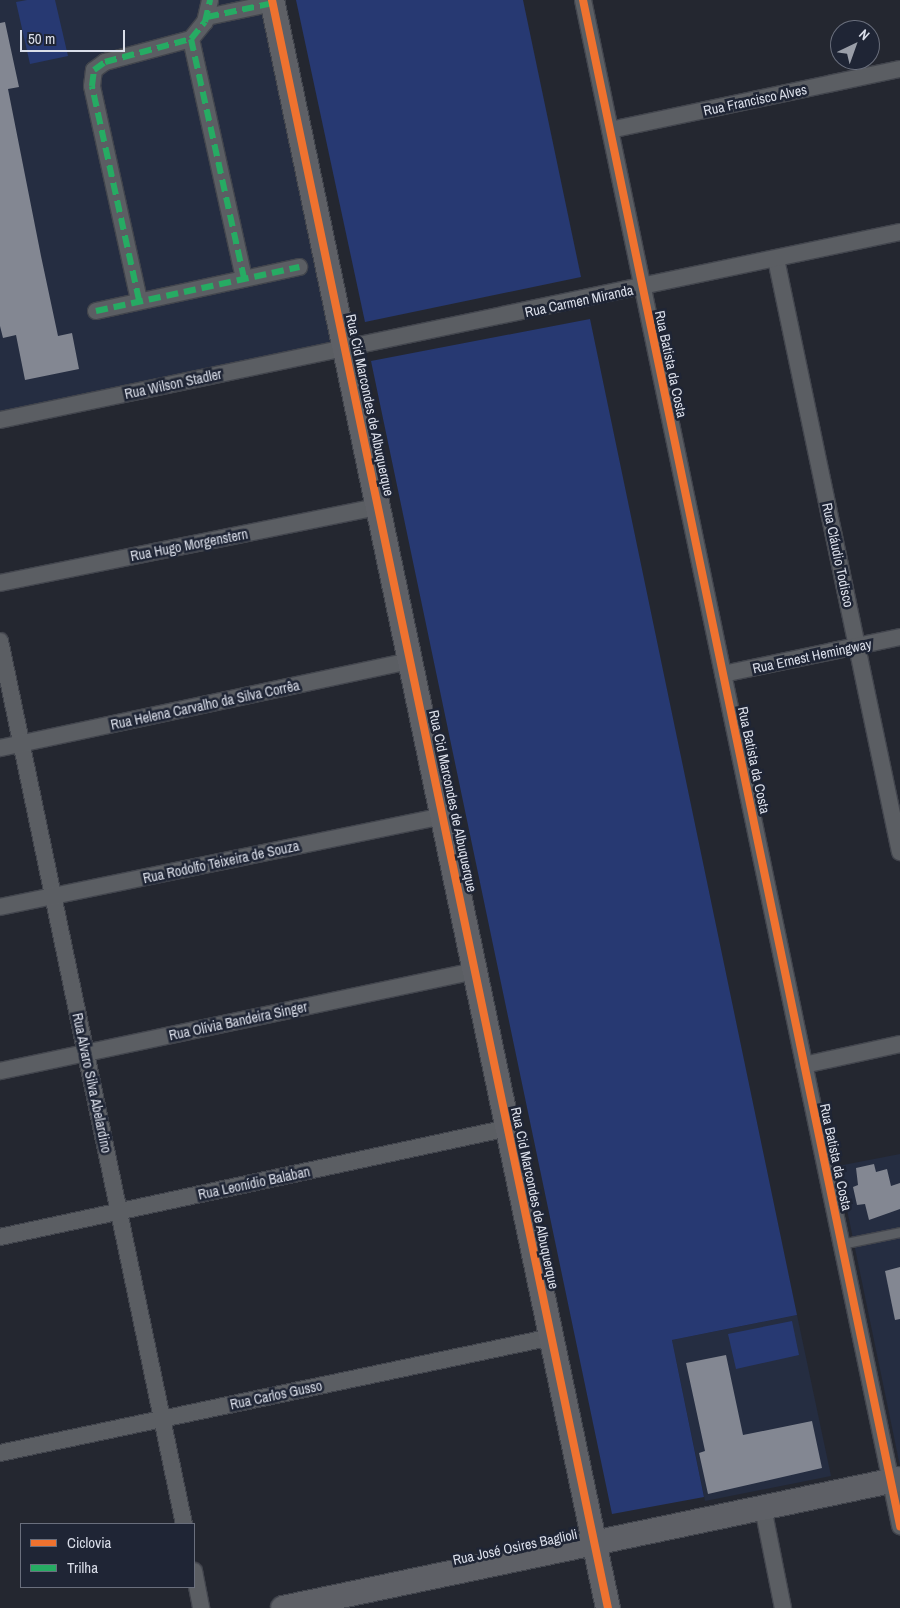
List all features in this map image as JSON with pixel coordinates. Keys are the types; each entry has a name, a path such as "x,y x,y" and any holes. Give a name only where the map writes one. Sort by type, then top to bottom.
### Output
{"street":[{"path":"139,300 92,86 94,70 105,62 191,39 207,17 210,0"},
{"name":"Rua Batista da Costa","path":"583,0 804,1065 895,1480 900,1526"},
{"path":"207,17 273,1"},
{"name":"Rua Cid Marcondes de Albuquerque","path":"273,1 608,1608"},
{"path":"191,39 244,278"},
{"name":"Rua Francisco Alves","path":"610,130 900,69"},
{"name":"Rua Carmen Miranda","path":"345,349 643,288 900,232"},
{"name":"Rua Cláudio Todisco","path":"776,259 900,852"},
{"path":"96,311 139,300 299,267"},
{"name":"Rua Wilson Stadler","path":"0,420 345,349"},
{"name":"Rua Hugo Morgenstern","path":"0,584 378,507"},
{"name":"Rua Ernest Hemingway","path":"723,674 900,637"},
{"name":"Rua Alvaro Silva Abelardino","path":"0,641 184,1523"},
{"name":"Rua Helena Carvalho da Silva Corrêa","path":"0,748 410,661"},
{"name":"Rua Rodolfo Teixeira de Souza","path":"0,907 443,816"},
{"name":"Rua Olívia Bandeira Singer","path":"0,1071 475,971"},
{"path":"804,1065 900,1044"},
{"name":"Rua Leonídio Balaban","path":"0,1237 508,1128"},
{"name":"Rua Carlos Gusso","path":"0,1453 552,1337"},
{"name":"Rua José Osires Baglioli","path":"283,1608 895,1480"},
{"path":"763,1508 783,1608"},
{"path":"195,1576 201,1608"}],"lane":[{"path":"842,1244 900,1232"}],"shaded area":[{"path":"0,0 272,0 345,349 0,420"},
{"path":"55,0 68,56 30,64 16,2"},
{"path":"296,0 523,0 581,277 365,322"},
{"path":"590,319 797,1315 672,1340 704,1497 612,1514 371,361"},
{"path":"900,1154 900,1466 838,1166"},
{"path":"797,1315 831,1476 705,1501 672,1340"},
{"path":"792,1321 799,1355 736,1369 728,1334"}],"building":[{"path":"5,22 19,87 8,89 58,336 72,333 79,369 25,380 16,335 3,338 0,326 0,23"},
{"path":"874,1164 876,1172 887,1169 891,1186 900,1183 900,1209 869,1220 865,1204 857,1205 853,1187 858,1185 856,1168"},
{"path":"900,1267 900,1319 895,1320 885,1271"},
{"path":"726,1355 743,1435 812,1421 822,1468 708,1494 699,1453 705,1451 686,1363"}],"marked path":[{"path":"139,300 92,86 94,70 105,62 191,39 205,22 210,0"},
{"path":"207,17 273,3"},
{"path":"191,39 244,278"},
{"path":"96,311 299,267"}],"cycle path":[{"path":"272,0 608,1608"},
{"path":"583,0 900,1526"}]}
